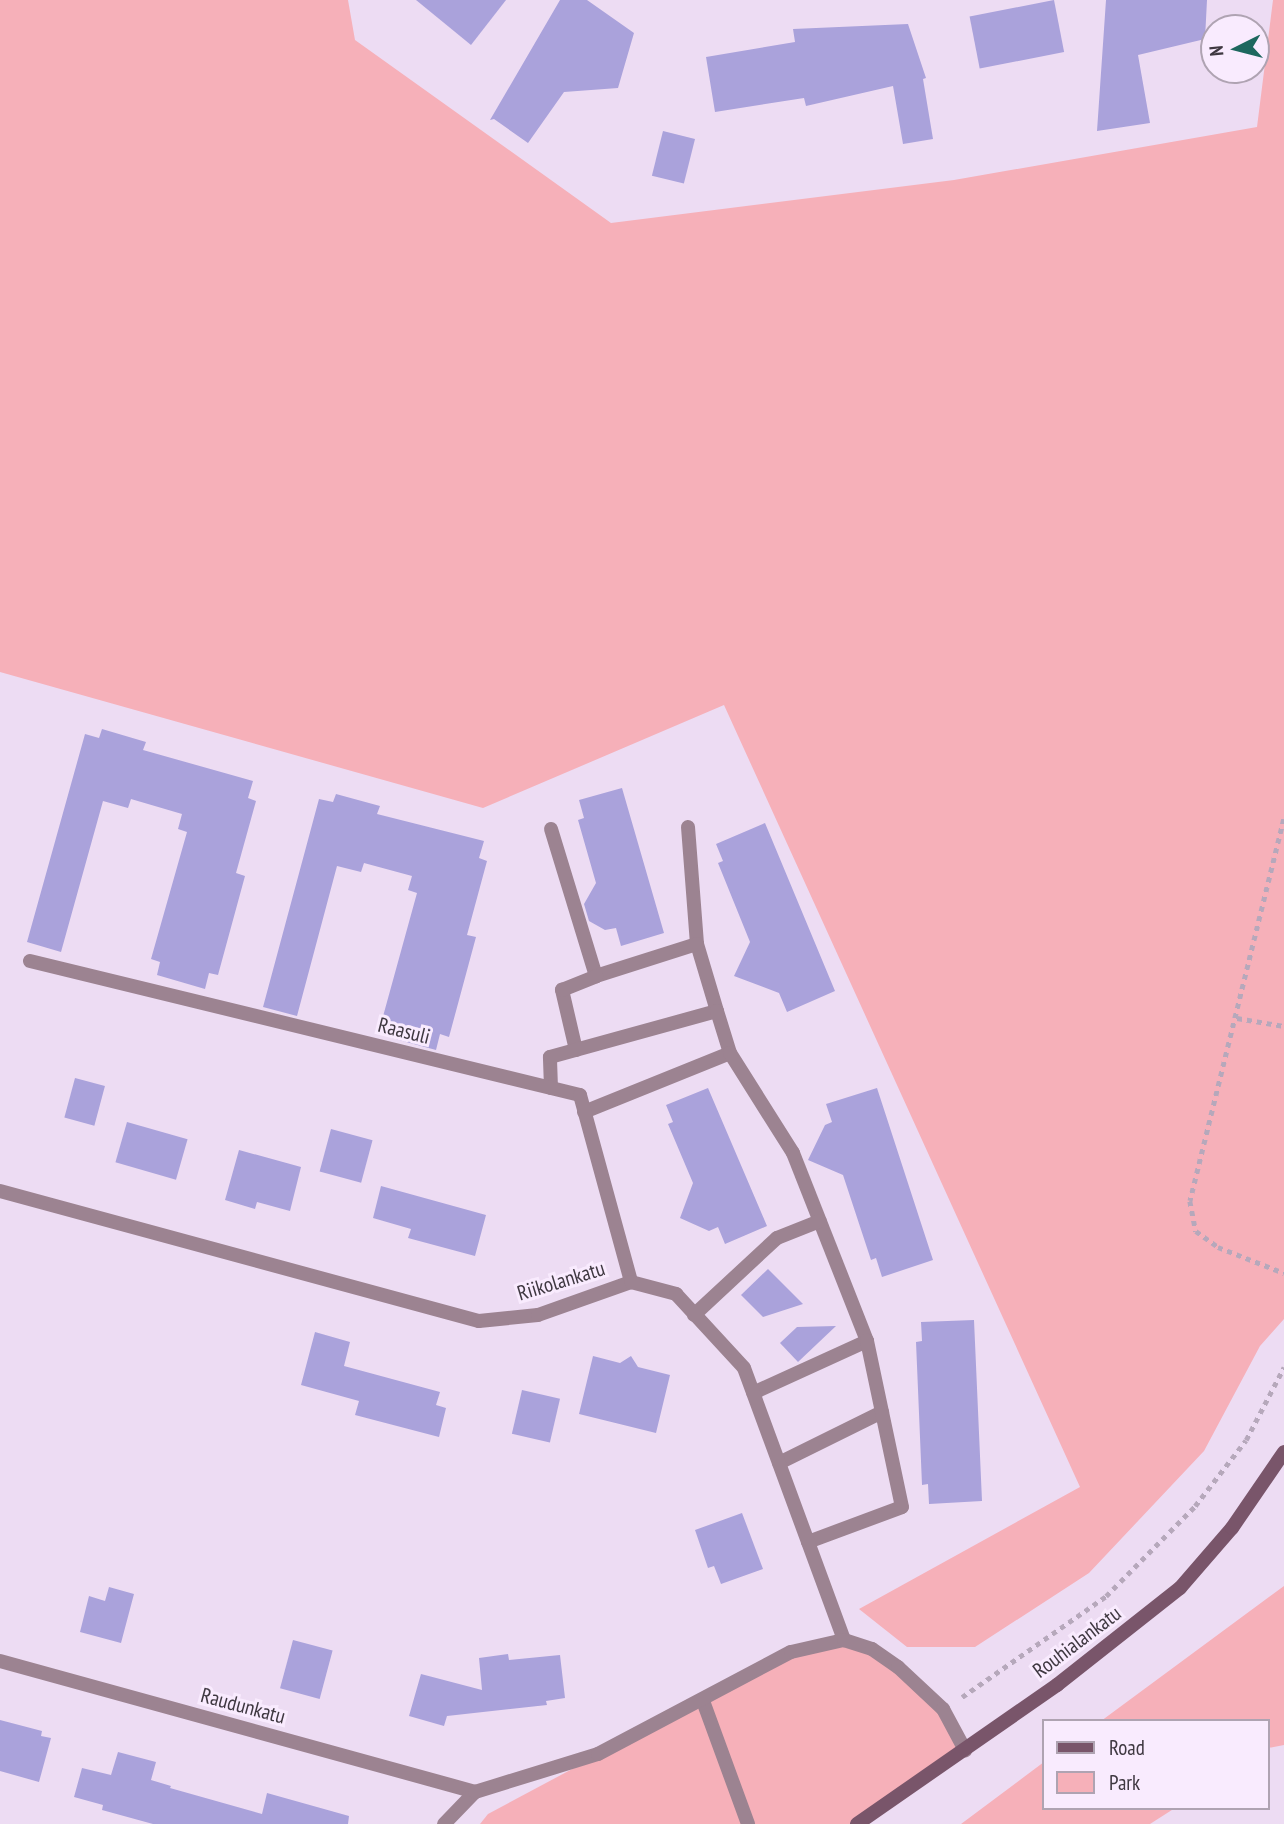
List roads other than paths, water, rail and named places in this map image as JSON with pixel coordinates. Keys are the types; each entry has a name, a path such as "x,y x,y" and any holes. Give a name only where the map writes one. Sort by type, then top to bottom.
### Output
{"street":[{"path":"688,827 697,944 730,1053 793,1153 867,1341 902,1507 808,1542"},
{"path":"551,829 596,976"},
{"path":"576,1050 562,990 596,976 697,944"},
{"name":"Raasuli","path":"30,961 580,1095 631,1282"},
{"path":"551,1088 550,1057 717,1011"},
{"path":"584,1112 730,1053"},
{"name":"Riikolankatu","path":"0,1191 479,1321 538,1315 631,1282 676,1294 744,1368 844,1640"},
{"path":"694,1315 777,1238 820,1221"},
{"path":"753,1393 867,1341"},
{"path":"779,1464 882,1412"},
{"name":"Rouhialankatu","path":"857,1824 965,1750 1117,1639 1180,1588 1232,1528 1284,1452"},
{"path":"444,1824 475,1792 598,1754 791,1653 844,1640 872,1649 898,1667 943,1709 965,1750"},
{"name":"Raudunkatu","path":"0,1661 475,1792"},
{"path":"703,1701 748,1824"}]}
